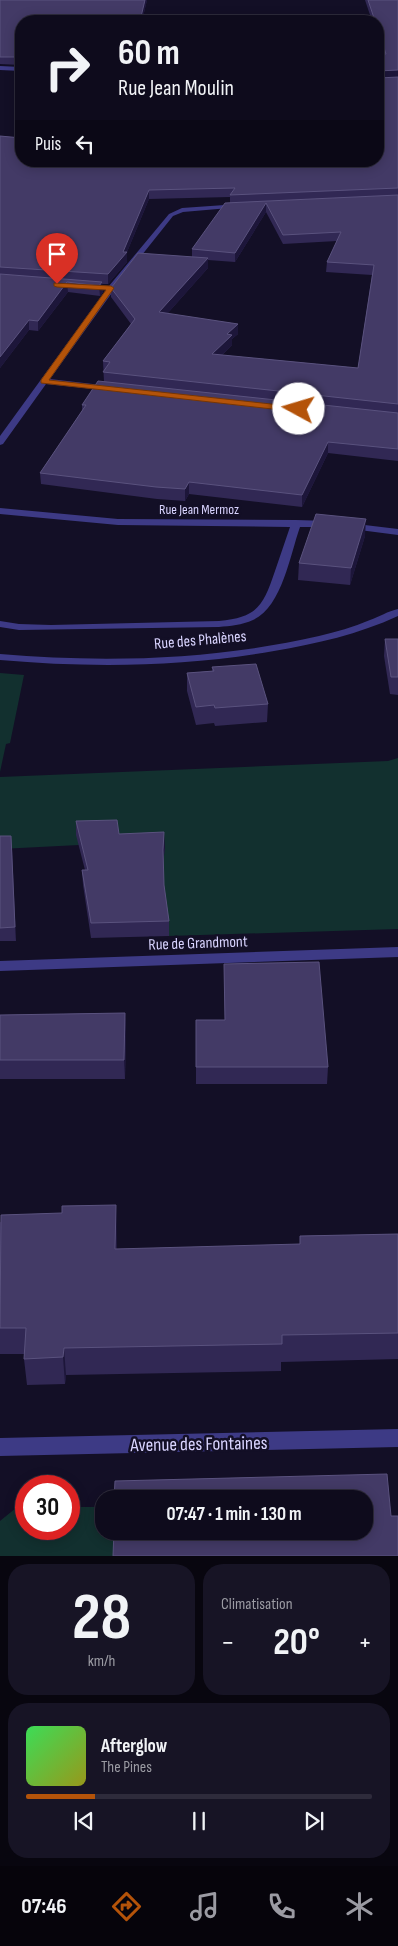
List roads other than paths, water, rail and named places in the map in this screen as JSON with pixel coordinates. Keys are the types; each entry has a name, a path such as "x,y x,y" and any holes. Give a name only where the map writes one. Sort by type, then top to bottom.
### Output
{"street":[{"path":"0,68 15,69"},
{"path":"0,442 111,288 171,215 182,210 248,206"},
{"path":"76,286 111,288"},
{"path":"44,381 120,390"},
{"name":"Rue Jean Mermoz","path":"1,514 118,522 296,522 398,532"},
{"name":"Rue des Phalènes","path":"0,624 19,627 51,628 219,624 242,621 254,617 264,609 271,598 296,522"},
{"name":"Rue des Phalènes","path":"0,657 72,662 205,657 307,642 350,631 398,612"},
{"name":"Rue de Grandmont","path":"0,966 398,952"},
{"name":"Avenue des Fontaines","path":"0,1447 398,1438"}]}
